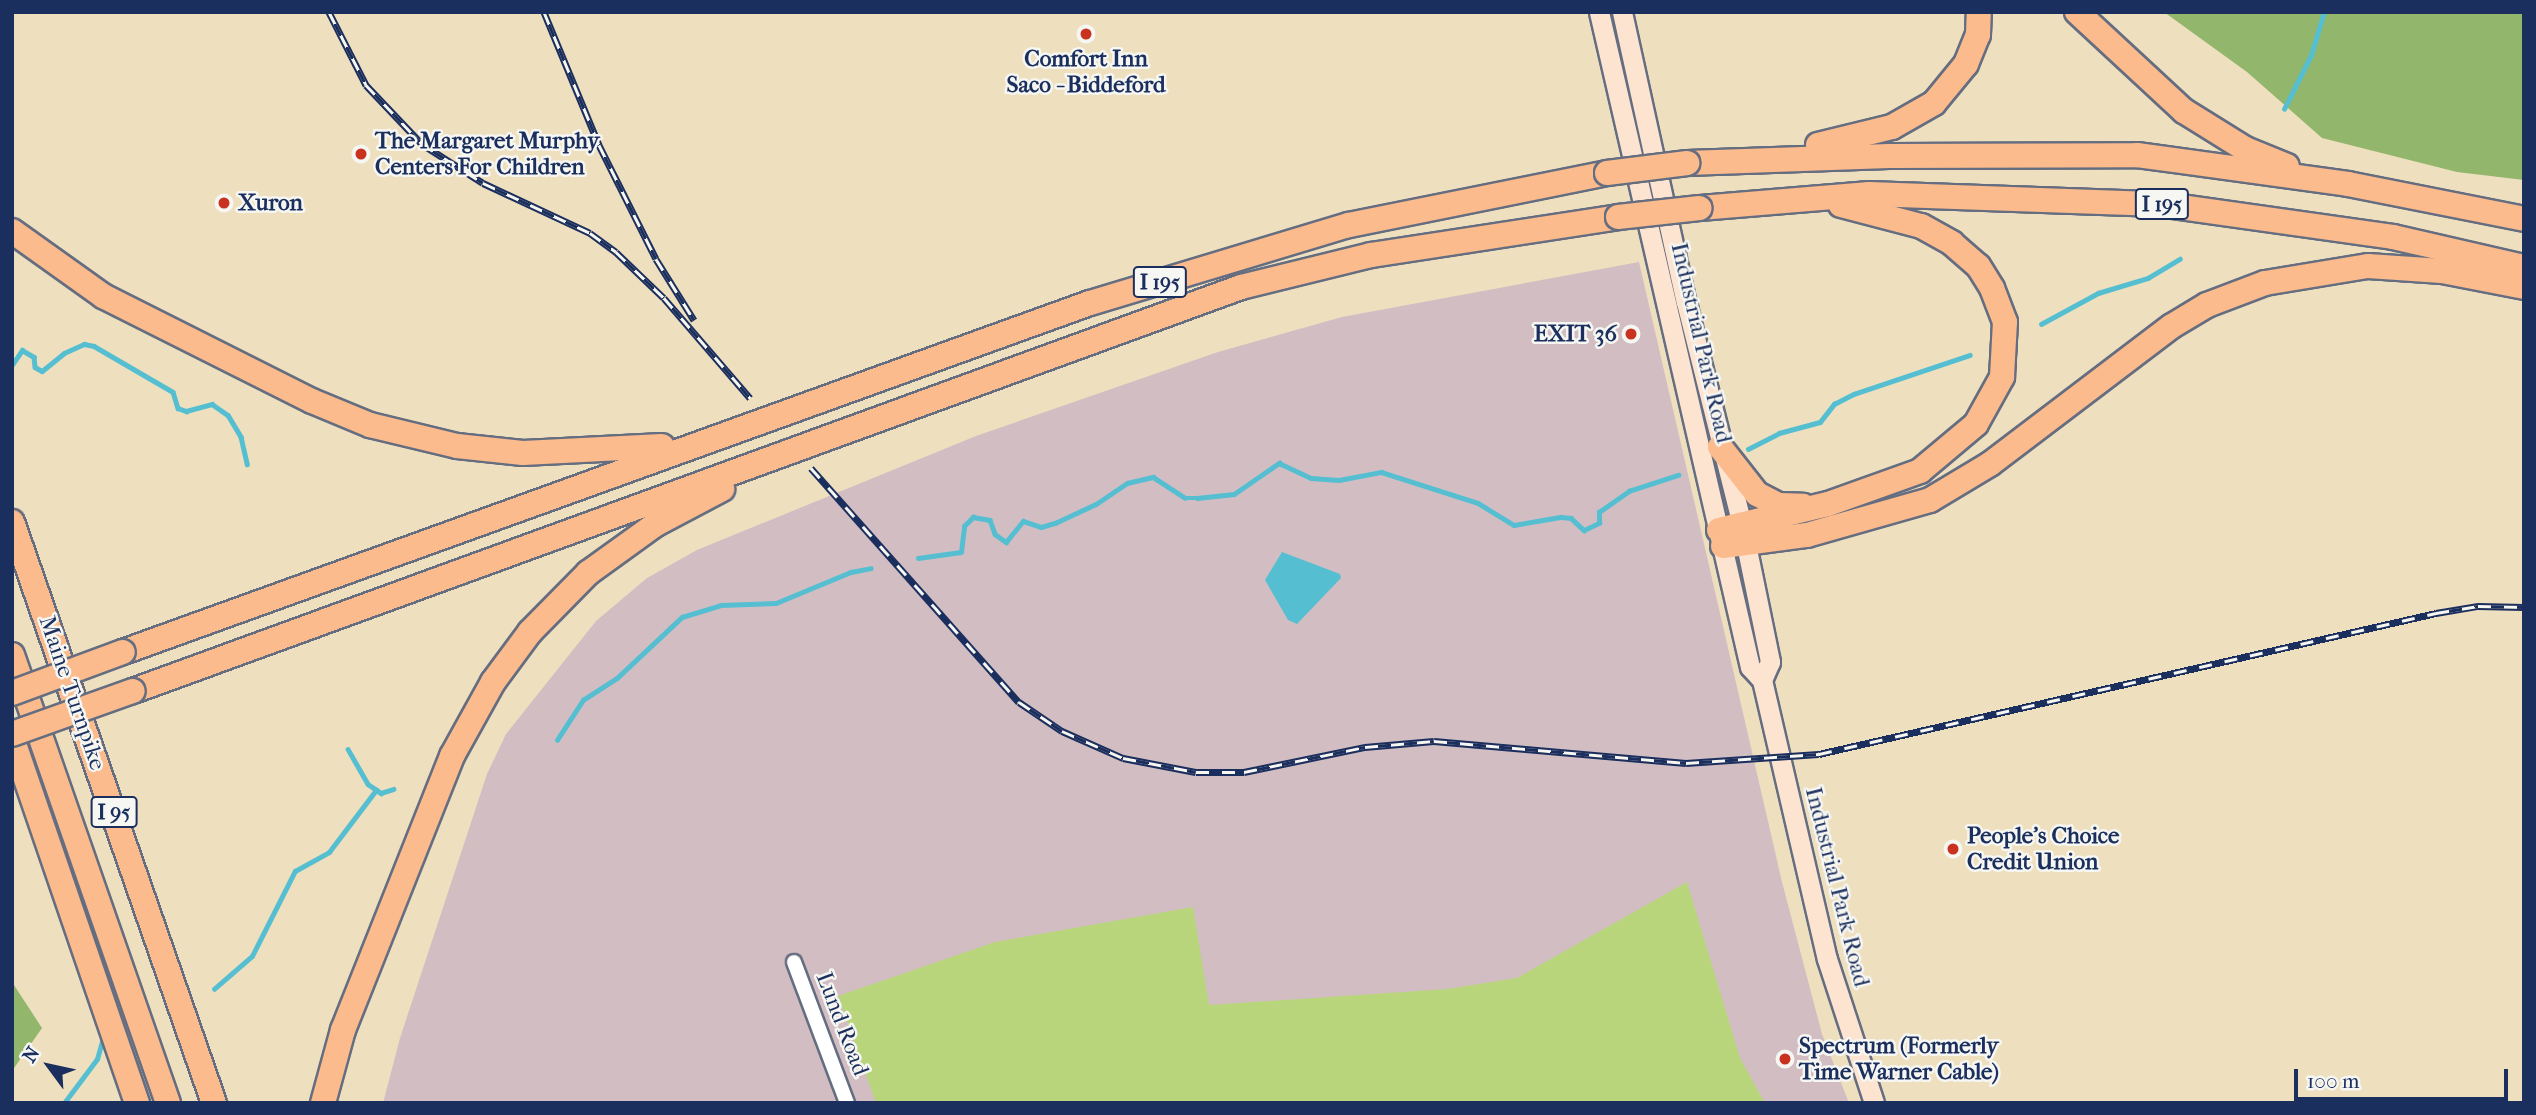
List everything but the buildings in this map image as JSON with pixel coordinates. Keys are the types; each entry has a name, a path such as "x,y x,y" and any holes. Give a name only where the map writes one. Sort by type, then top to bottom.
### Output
{"highway":[{"path":"1687,163 1838,142 1917,116 1954,84 1966,64 1978,35 1979,12"},
{"path":"2077,12 2157,89 2217,133 2265,158 2348,184"},
{"name":"I 195","path":"724,432 1090,303 1349,225 1608,173 1687,163 1889,156 2137,155 2348,184 2524,219"},
{"name":"I 195","path":"844,433 1241,287 1371,255 1618,217 1700,208 1795,199 1939,193 2159,204 2393,237 2524,267"},
{"path":"1732,536 1902,480 1965,436 1984,413 2003,377 2005,322 1992,288 1978,266 1939,235 1870,210 1795,199"},
{"path":"12,231 72,276 133,312 312,401 395,432 457,446 548,454 650,449 724,432"},
{"path":"1732,536 1839,528 1930,500 1990,464 2172,326 2207,305 2265,283 2368,266 2442,271 2524,287"},
{"path":"12,693 443,539 724,432"},
{"path":"137,1103 12,736 661,495 844,433"},
{"path":"323,1103 343,1030 452,756 478,705 514,652 589,573 656,524 844,433"},
{"path":"1720,447 1743,481 1768,500 1787,506 1828,505"},
{"name":"Maine Turnpike","path":"12,522 214,1103"},
{"name":"Maine Turnpike","path":"12,656 168,1103"}],"main road":[{"name":"Industrial Park Road","path":"1599,12 1732,536"},
{"name":"Industrial Park Road","path":"1622,12 1720,447 1749,667 1762,680 1827,959 1874,1103"}],"street":[{"name":"Lund Road","path":"794,962 847,1103"}],"shaded area":[{"path":"1639,262 1782,882 1822,1034 1849,1103 383,1103 400,1038 487,774 506,734 596,621 647,578 697,550 976,436 1218,352 1342,317"}],"green space":[{"path":"2164,12 2524,12 2524,180 2457,172 2322,138 2247,72"},
{"path":"1687,882 1740,1058 1765,1103 876,1103 838,996 995,942 1193,907 1209,1005 1447,989 1517,978"},
{"path":"12,982 42,1028 12,1071"}],"water":[{"path":"1282,552 1340,574 1341,578 1297,624 1288,620 1265,580"}],"waterway":[{"path":"2284,109 2311,55 2324,12"},
{"path":"2041,324 2098,293 2148,278 2180,259"},
{"path":"12,365 22,350 34,357 35,367 42,371 64,353 84,344 94,346 173,392 178,408 186,411 212,404 228,415 241,437 247,464"},
{"path":"1748,449 1779,433 1820,422 1834,404 1854,394 1970,355"},
{"path":"918,558 961,552 964,526 973,517 990,520 995,534 1006,542 1023,521 1041,527 1055,523 1096,504 1127,483 1153,477 1185,498 1234,494 1279,463 1311,478 1339,480 1381,472 1478,503 1514,525 1561,517 1571,518 1584,530 1599,523 1599,512 1629,491 1678,475"},
{"path":"557,740 583,700 617,678 682,617 721,605 776,603 851,572 871,568"},
{"path":"348,749 368,784 381,793 393,789"},
{"path":"214,989 252,956 295,871 329,852 376,790"},
{"path":"64,1103 97,1059 102,1042"}],"railway":[{"path":"329,12 366,85 422,144 483,183 590,233 616,252 664,298 750,398"},
{"path":"544,12 599,145 656,259 694,320"},
{"path":"811,468 1019,702 1062,731 1123,758 1196,772 1244,772 1365,747 1434,741 1686,763 1819,754 2436,613 2478,606 2524,607"}],"place":[{"name":"Comfort Inn Saco - Biddeford","path":"1086,34"},
{"name":"The Margaret Murphy Centers For Children","path":"361,154"},
{"name":"Xuron","path":"224,203"},
{"name":"EXIT 36","path":"1631,334"},
{"name":"People's Choice Credit Union","path":"1953,849"},
{"name":"Spectrum (Formerly Time Warner Cable)","path":"1785,1059"}]}
